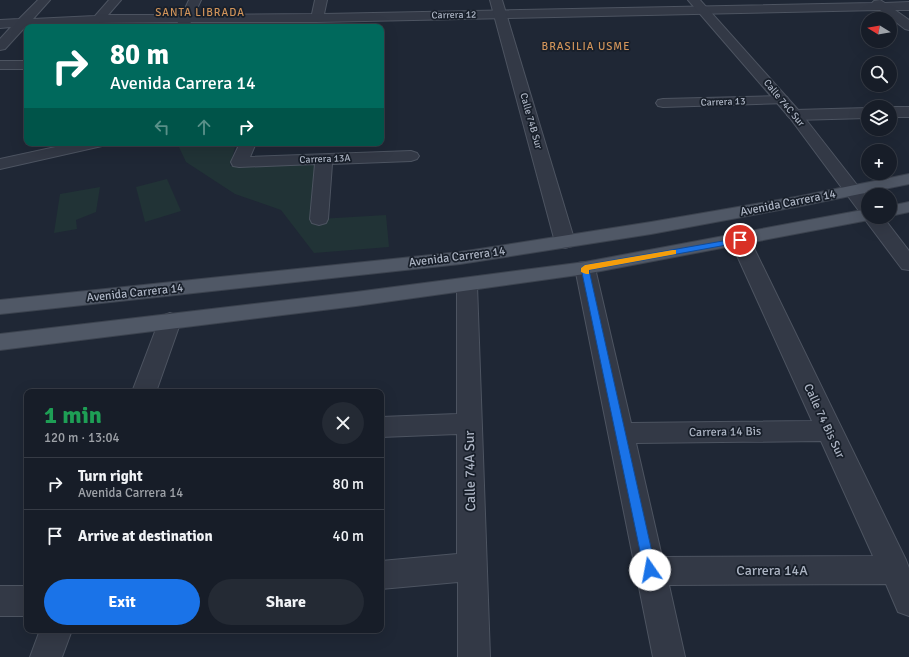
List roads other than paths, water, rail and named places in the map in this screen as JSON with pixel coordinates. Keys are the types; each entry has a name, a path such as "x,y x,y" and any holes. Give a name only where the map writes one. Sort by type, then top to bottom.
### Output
{"main road":[{"name":"Avenida Carrera 14","path":"2,310 460,258 651,228 853,191 909,179"},
{"path":"897,210 909,207"},
{"path":"0,342 467,285 585,268 861,216"}],"street":[{"path":"0,46 44,0"},
{"path":"99,20 115,0"},
{"path":"184,23 195,0"},
{"path":"316,18 321,0"},
{"path":"878,3 909,26"},
{"name":"Carrera 12","path":"0,24 99,20 184,23 316,18 372,22 407,11 498,7 878,3 909,6"},
{"name":"Calle 74C Sur","path":"699,5 795,115 861,201"},
{"name":"Calle 74B Sur","path":"498,7 566,242"},
{"path":"0,65 24,65"},
{"name":"Carrera 13","path":"663,104 782,100"},
{"path":"897,112 909,112"},
{"path":"795,115 861,113"},
{"path":"0,164 82,146"},
{"name":"Carrera 13A","path":"247,146 239,162 324,159 360,150 411,156"},
{"path":"319,219 324,159"},
{"path":"878,224 909,264"},
{"name":"Calle 74 Bis Sur","path":"740,240 909,601"},
{"path":"585,268 669,657"},
{"name":"Calle 74A Sur","path":"467,285 474,657"},
{"path":"145,389 170,321"},
{"path":"384,427 470,423"},
{"name":"Carrera 14 Bis","path":"620,433 829,431"},
{"path":"384,575 472,567"},
{"name":"Carrera 14A","path":"650,570 895,570"},
{"path":"0,601 24,601"},
{"path":"46,657 55,633"}],"district":[{"name":"SANTA LIBRADA","path":"200,12"},
{"name":"BRASILIA USME","path":"586,46"}]}
